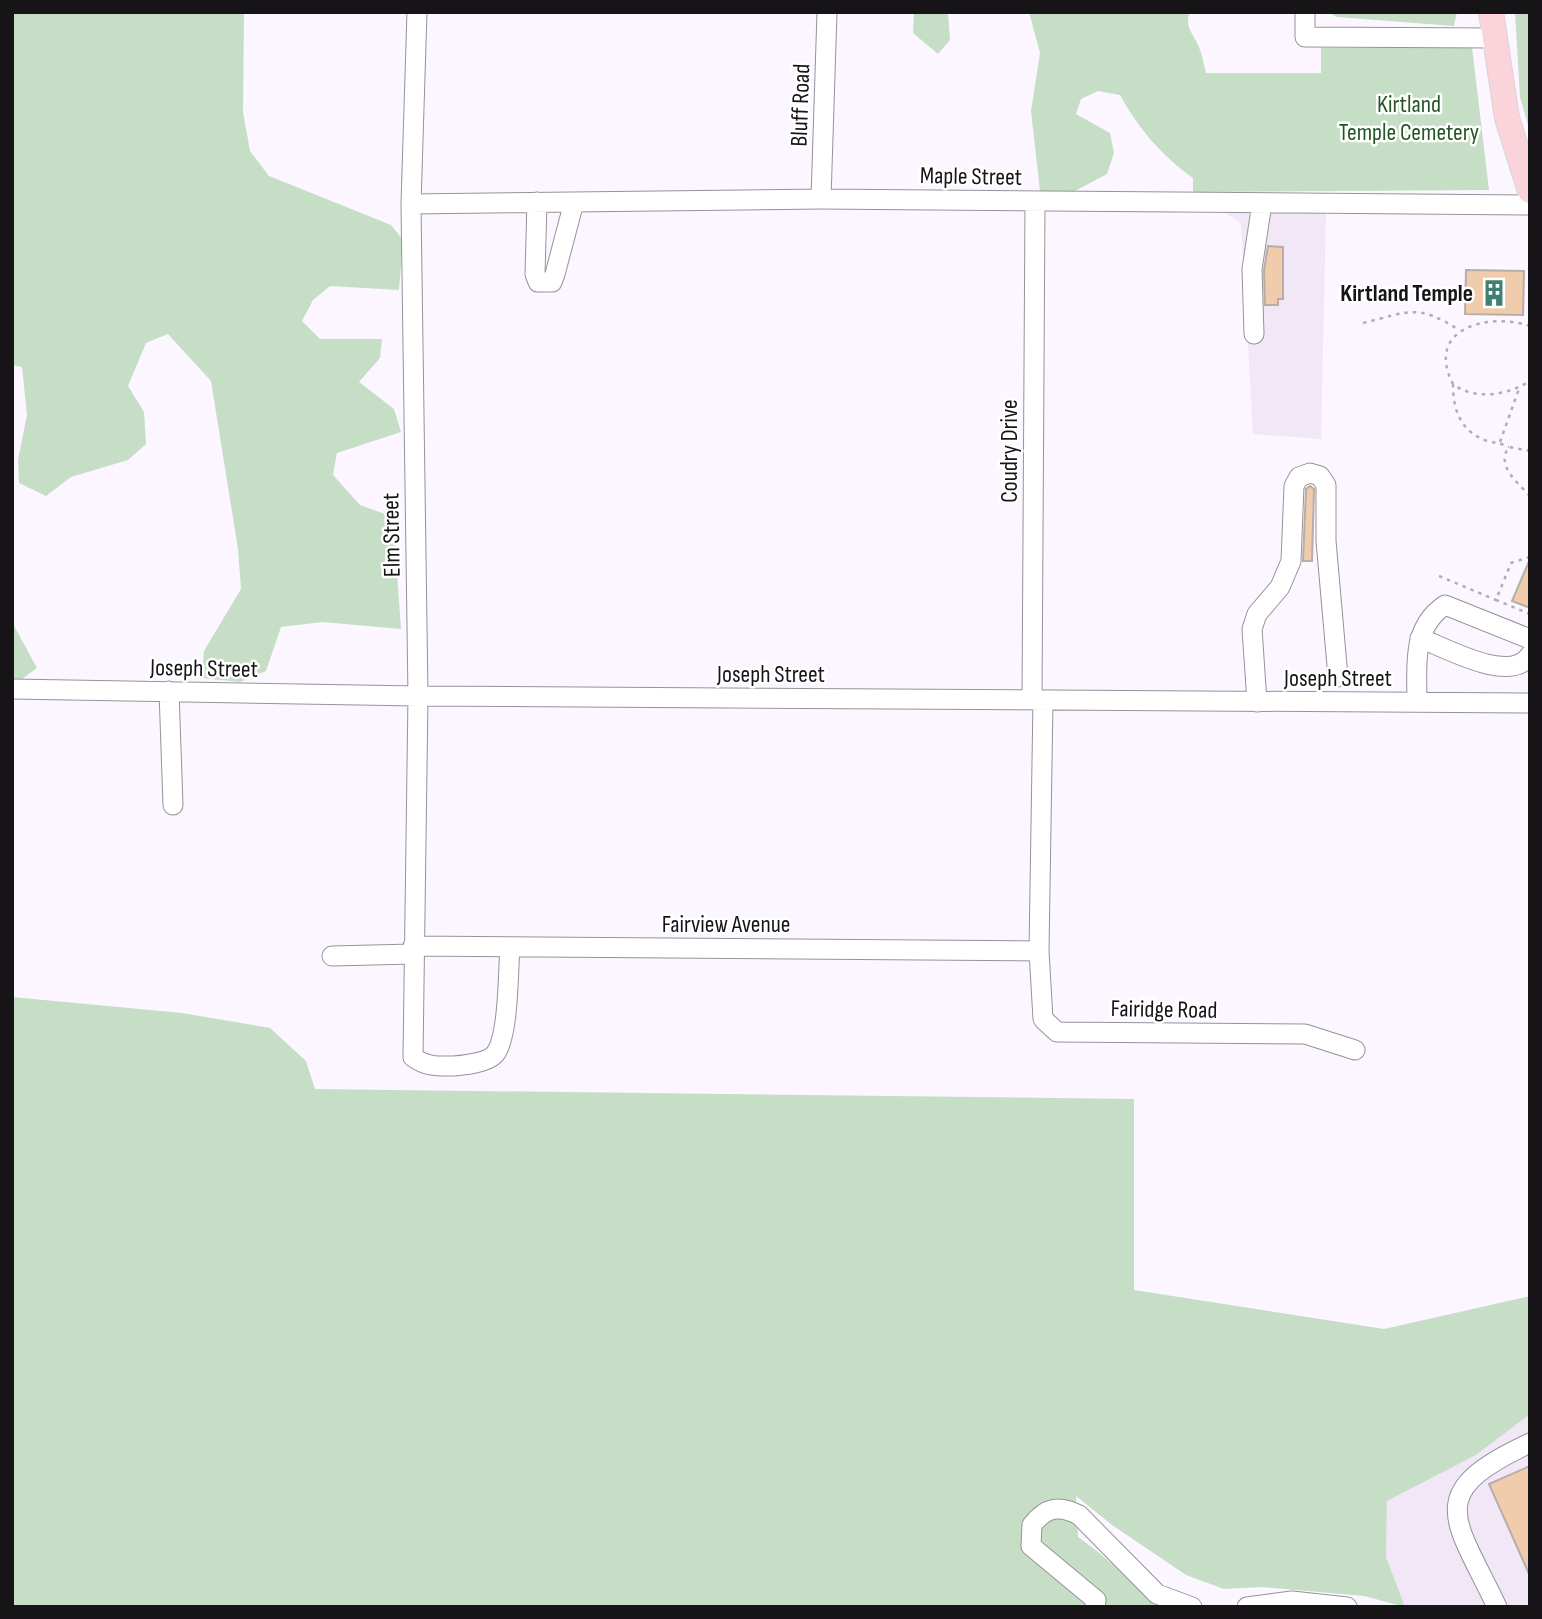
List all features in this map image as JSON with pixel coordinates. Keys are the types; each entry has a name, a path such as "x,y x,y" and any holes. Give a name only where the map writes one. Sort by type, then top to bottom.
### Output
{"main road":[{"path":"1491,12 1507,118 1530,191"}],"street":[{"name":"Elm Street","path":"417,12 411,204 418,696 413,1057 422,1064 460,1066 486,1059 495,1053 503,1030 510,947"},
{"name":"Bluff Road","path":"821,199 827,12"},
{"path":"1305,12 1305,37 1493,38"},
{"name":"Maple Street","path":"411,204 821,199 1530,205"},
{"path":"537,202 535,274 538,282 545,284 552,282 555,274 574,202"},
{"name":"Coudry Drive","path":"1035,202 1039,951"},
{"path":"1254,334 1252,269 1262,203"},
{"path":"1257,702 1252,629 1257,614 1280,587 1291,561 1294,486 1299,477 1310,473 1320,476 1326,485 1326,541 1338,677 1348,685 1353,702"},
{"path":"1418,702 1418,645 1430,618 1445,605 1530,639"},
{"path":"1418,645 1497,668 1512,669 1522,664 1530,655"},
{"path":"1328,702 1328,686 1332,679 1338,677"},
{"name":"Joseph Street","path":"12,689 418,696 1530,703"},
{"path":"169,691 173,805"},
{"name":"Fairview Avenue","path":"332,956 510,947 1039,951"},
{"name":"Fairidge Road","path":"1039,951 1043,1019 1057,1032 1306,1034 1355,1050"},
{"path":"1497,1607 1460,1527 1457,1500 1466,1483 1485,1466 1530,1443"},
{"path":"1095,1607 1096,1600 1031,1546 1032,1525 1048,1509 1064,1507 1079,1514 1157,1594 1192,1607"},
{"path":"1247,1607 1292,1601 1347,1607"}],"path":[{"path":"1363,323 1423,311 1434,314 1460,330"},
{"path":"1530,326 1478,324 1460,330 1446,354 1453,384 1453,408 1458,419 1481,438 1530,452"},
{"path":"1453,384 1478,394 1520,386 1530,381"},
{"path":"1500,442 1520,386"},
{"path":"1509,447 1504,459 1507,468 1530,496"},
{"path":"1496,600 1511,562 1530,558"},
{"path":"1439,576 1530,614"}],"shaded area":[{"path":"1217,207 1326,212 1321,439 1253,434 1241,223"},
{"path":"1530,1410 1530,1607 1405,1607 1386,1557 1387,1501 1476,1455"}],"green space":[{"path":"12,12 244,12 243,112 250,151 269,176 391,225 403,240 399,290 330,286 313,300 302,321 320,339 382,339 380,358 359,382 394,409 401,432 337,453 333,475 360,505 393,517 401,629 322,622 281,627 266,671 240,682 202,678 204,651 241,589 238,549 211,381 168,334 146,343 128,386 144,412 146,444 128,460 71,477 46,496 19,483 18,460 27,415 22,367 12,365"},
{"path":"914,12 948,12 950,40 938,54 913,33"},
{"name":"Kirtland Temple Cemetery","path":"1029,12 1190,12 1189,27 1200,50 1206,73 1321,73 1321,48 1472,47 1489,190 1193,192 1193,178 1152,141 1120,95 1098,91 1081,99 1076,114 1110,133 1114,153 1107,174 1075,191 1040,191 1031,111 1040,53"},
{"path":"1328,12 1457,12 1454,26 1337,17"},
{"path":"1515,12 1530,12 1530,132 1520,97"},
{"path":"12,622 37,668 22,679 12,679"},
{"path":"12,997 182,1013 270,1028 306,1061 315,1089 1134,1099 1134,1290 1384,1329 1530,1296 1530,1414 1476,1455 1387,1501 1386,1557 1405,1607 1364,1596 1262,1587 1224,1589 1186,1575 1112,1525 1076,1496 1078,1537 1169,1607 12,1607"}],"building":[{"path":"1268,246 1283,247 1283,299 1278,299 1278,305 1265,305 1264,270"},
{"name":"Kirtland Temple","path":"1466,270 1524,271 1523,315 1465,314"},
{"path":"1310,486 1314,489 1312,561 1303,561 1306,489"},
{"path":"1530,559 1530,608 1512,601"},
{"path":"1530,1466 1530,1576 1489,1484"}],"place":[{"name":"Kirtland Temple","path":"1494,293"}]}
